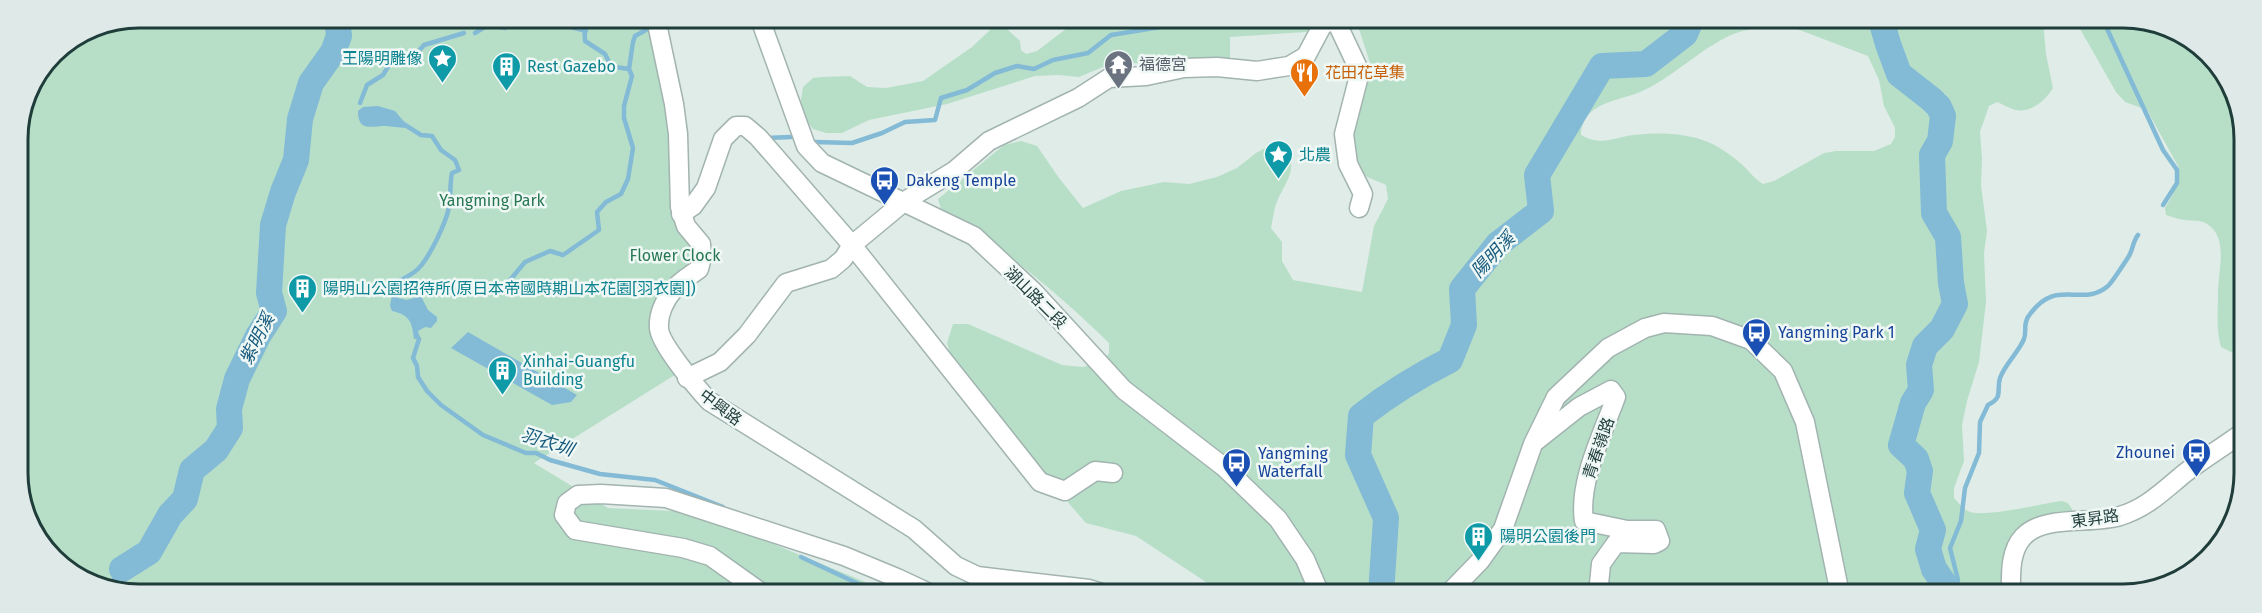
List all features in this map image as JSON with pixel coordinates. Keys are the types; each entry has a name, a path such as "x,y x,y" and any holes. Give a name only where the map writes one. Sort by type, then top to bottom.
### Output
{"street":[{"path":"658,28 678,134 681,214"},
{"name":"湖山路二段","path":"763,28 806,146 822,163 974,236 1034,292 1124,390 1224,467 1278,519 1305,559 1316,584"},
{"path":"687,378 720,362 747,335 786,284 831,269 843,259 852,244 905,201 954,171 989,141 1078,98 1109,78 1146,76 1184,68 1217,67 1257,71 1289,66 1306,56 1321,28"},
{"path":"1338,28 1360,72 1344,134 1348,164 1363,194 1359,208"},
{"path":"681,214 693,206 706,188 723,139 736,126 745,126 758,137 852,244 1040,482 1065,491 1095,471 1113,473"},
{"name":"中興路","path":"681,214 686,226 701,244 702,258 699,268 675,286 666,300 661,311 658,330 687,378 709,401 914,529 956,566 977,576 1046,584"},
{"path":"1458,584 1480,561 1503,529 1533,444 1556,397 1608,348 1645,328 1664,323 1712,326 1751,340 1783,371 1805,422 1838,584"},
{"name":"青春嶺路","path":"1533,444 1580,407 1611,390 1616,397 1584,488 1582,507 1584,520 1627,530 1656,530 1659,541 1654,544 1616,543 1601,564 1599,584"},
{"name":"東昇路","path":"2011,584 2010,568 2017,548 2022,538 2036,528 2055,523 2120,516 2151,503 2186,473 2234,440"},
{"path":"749,584 710,556 682,548 574,530 564,515 567,503 578,495 666,498 844,556 910,584"}],"green space":[{"path":"651,28 697,258 654,318 678,373 534,463 608,508 696,512 870,584 125,584 104,579 78,566 51,541 40,522 34,509 28,473 29,132 34,104 51,72 66,56 84,43 104,34 125,29"},
{"path":"1067,28 1312,28 1306,32 1230,37 1230,59 1167,65 1115,62 1079,77 1035,76 947,104 869,120 842,133 826,133 813,129 804,117 801,100 803,87 813,78 850,76 867,87 886,88 923,81 972,47 991,29 1007,29 1020,41 1021,50 1026,54 1037,51"},
{"path":"1359,28 1756,28 1744,30 1719,41 1652,86 1606,103 1594,110 1584,122 1581,135 1588,139 1602,141 1652,134 1672,134 1700,139 1728,154 1763,184 1774,181 1824,153 1874,151 1891,144 1895,137 1895,128 1884,106 1879,80 1868,56 1797,29 1787,28 2044,28 2053,88 2042,101 2027,110 2014,109 1997,102 1989,106 1980,132 1981,185 1987,231 1984,253 1986,302 1979,362 1962,425 1964,461 1954,488 1954,498 1966,510 1975,513 1998,512 2062,501 2068,503 2072,514 2006,549 2001,573 2002,584 1209,584 1136,536 1086,523 1032,461 952,360 947,343 953,324 968,324 1062,365 1083,367 1105,359 1109,353 1109,343 1029,271 941,209 938,199 1004,145 1021,141 1037,146 1083,208 1121,191 1164,182 1189,184 1217,177 1237,168 1256,153 1276,142 1286,144 1291,160 1290,173 1277,202 1271,228 1282,242 1282,261 1293,280 1362,292 1374,226 1388,199 1386,185 1360,172 1350,152 1350,129 1362,85 1370,80 1371,66"},
{"path":"2080,28 2122,28 2144,31 2158,34 2178,43 2206,66 2228,104 2234,140 2234,351 2221,347 2219,341 2218,284 2221,258 2216,232 2203,222 2166,215 2165,208 2177,183 2178,166 2147,110 2125,102 2116,92"}],"water":[{"path":"378,106 395,111 406,124 405,128 363,125 360,122 358,111 363,107"},
{"path":"392,294 407,300 421,296 428,310 437,317 437,321 431,328 425,327 418,331 420,338 414,339 409,320 392,311 390,306"},
{"path":"468,332 577,395 571,402 552,405 451,348"}],"waterway":[{"name":"紫明溪","path":"122,569 149,552 170,515 185,499 192,470 216,450 230,428 229,409 237,379 258,336 274,311 269,293 273,225 296,160 300,119 311,83 333,52 339,36 338,28"},
{"path":"475,33 483,28"},
{"path":"575,28 586,31"},
{"path":"584,28 585,41 605,54 610,64"},
{"path":"814,142 852,143 905,122 935,120 941,98 967,90 995,73 1017,66 1034,69 1053,60 1088,53 1111,35 1154,28"},
{"name":"陽明溪","path":"1382,584 1386,518 1358,455 1361,416 1404,386 1450,360 1464,325 1462,289 1498,244 1541,211 1537,175 1602,66 1646,64 1685,34 1688,28"},
{"path":"1883,28 1899,74 1931,99 1939,107 1943,116 1940,141 1932,155 1934,213 1948,237 1955,304 1942,329 1925,346 1919,365 1921,390 1913,403 1901,445 1916,459 1920,471 1917,493 1933,530 1928,549 1934,569 1944,584"},
{"path":"2107,28 2163,150 2177,170 2177,183 2163,205"},
{"path":"506,285 525,262 550,251 563,255 599,230 597,212 606,202 621,194 628,179 633,148 624,118 624,106 632,76 629,69 633,42 635,36 646,30"},
{"path":"360,103 367,85 383,75 389,65 409,62 424,45 464,33"},
{"path":"615,67 629,69"},
{"path":"393,284 416,271 431,251 449,210 452,173 459,170 455,160 441,150 432,136 421,135 402,123"},
{"path":"766,138 791,137"},
{"path":"1957,584 1958,580 1950,548 1961,521 1965,488 1979,453 1980,422 1988,405 1998,396 2000,378 2024,339 2028,317 2038,305 2049,298 2058,295 2088,295 2108,286 2129,256 2138,235"},
{"name":"羽衣圳","path":"417,336 419,339 413,358 417,366 418,377 427,391 441,405 483,435 526,453 536,453 550,460 600,474 655,480 723,507"},
{"name":"羽衣圳","path":"801,557 859,584"},
{"name":"紫明溪","path":"113,581 122,569"}],"place":[{"name":"王陽明雕像","path":"443,84"},
{"name":"福德宮","path":"1118,90"},
{"name":"Rest Gazebo","path":"506,92"},
{"name":"花田花草集","path":"1304,98"},
{"name":"北農","path":"1278,180"},
{"name":"Dakeng Temple","path":"885,206"},
{"name":"陽明山公園招待所(原日本帝國時期山本花園[羽衣園])","path":"302,314"},
{"name":"Yangming Park 1","path":"1757,358"},
{"name":"Xinhai-Guangfu Building","path":"502,396"},
{"name":"Zhounei","path":"2196,478"},
{"name":"Yangming Waterfall","path":"1237,488"},
{"name":"陽明公園後門","path":"1479,562"}],"park label":[{"name":"Yangming Park","path":"492,200"},
{"name":"Flower Clock","path":"675,255"}]}
